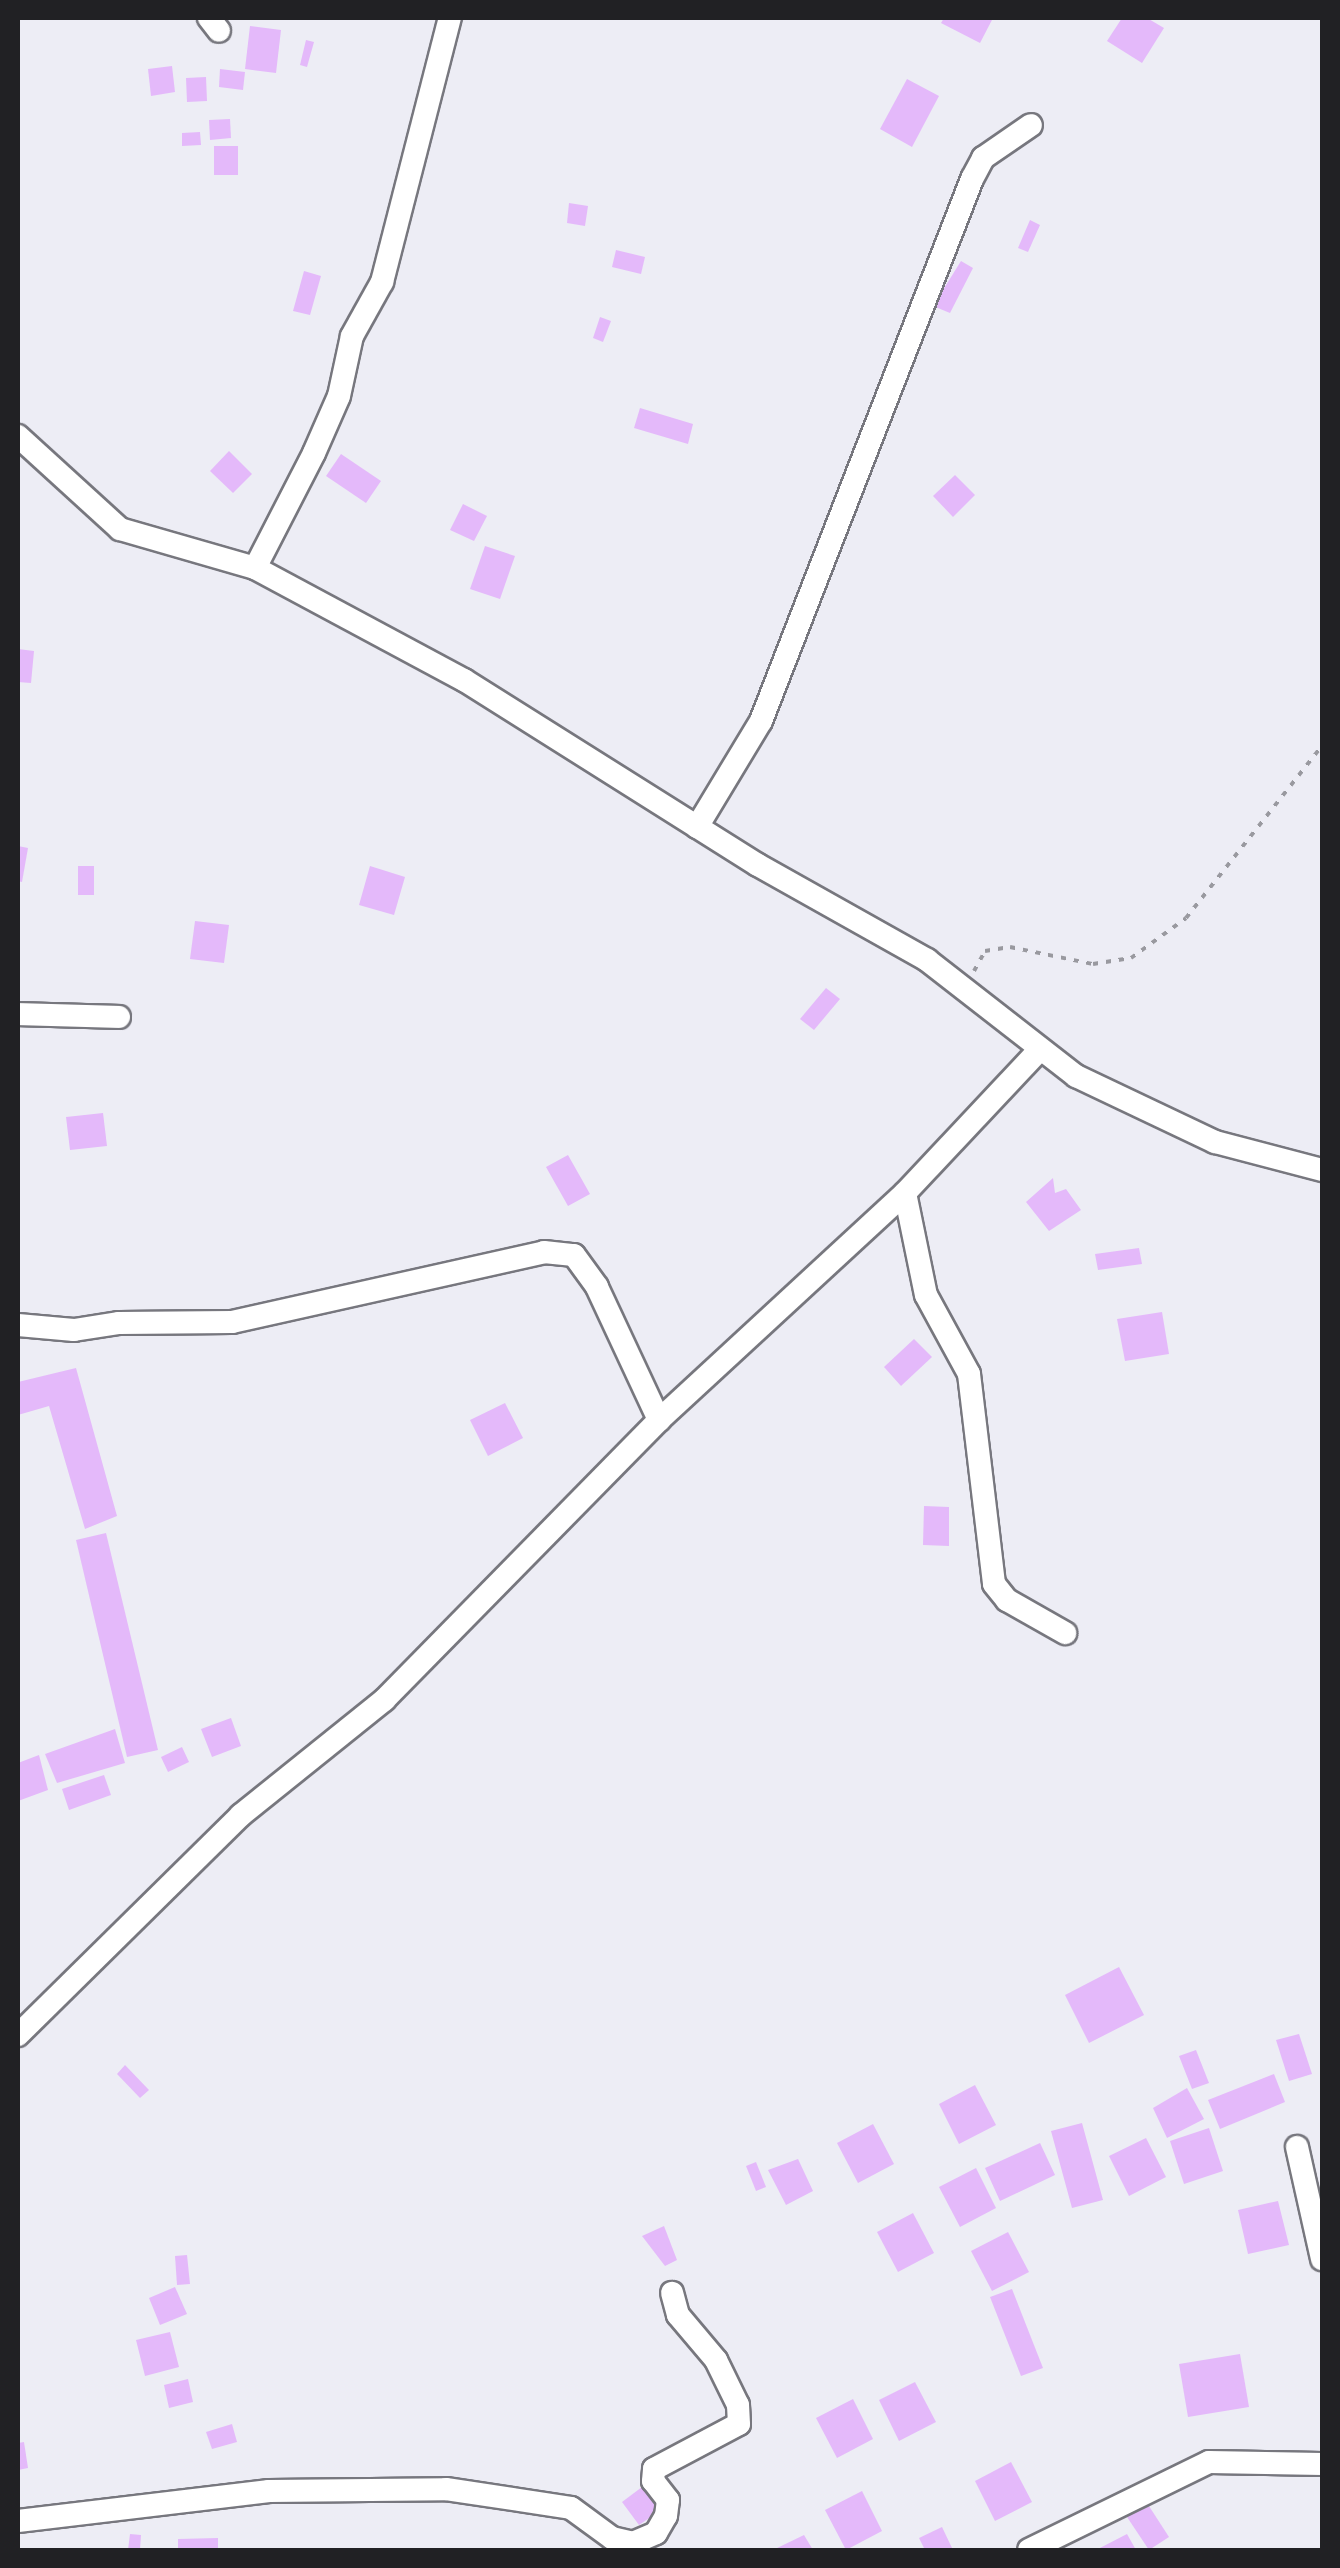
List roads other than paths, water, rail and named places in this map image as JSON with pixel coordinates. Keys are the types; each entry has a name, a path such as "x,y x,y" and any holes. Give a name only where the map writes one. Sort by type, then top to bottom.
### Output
{"street":[{"path":"254,568 314,453 339,396 352,336 382,282 450,18"},
{"path":"697,827 768,703 972,179 983,158 1032,125"},
{"path":"18,436 120,529 254,568 464,680 697,827 860,918 965,988 1076,1076 1215,1142 1322,1170"},
{"path":"18,1014 119,1018"},
{"path":"18,2036 241,1815 384,1700 659,1420 905,1193 1040,1050"},
{"path":"905,1193 926,1295 969,1374 994,1584 1007,1600 1066,1634"},
{"path":"18,1325 74,1330 119,1322 232,1322 544,1252 574,1255 597,1287 659,1420"},
{"path":"1297,2147 1322,2260"},
{"path":"18,2521 268,2490 446,2489 571,2508 612,2538 633,2543 656,2533 666,2516 668,2500 653,2481 654,2468 739,2424 738,2404 716,2360 678,2314 672,2293"},
{"path":"1043,2547 1208,2462 1322,2464"}]}
